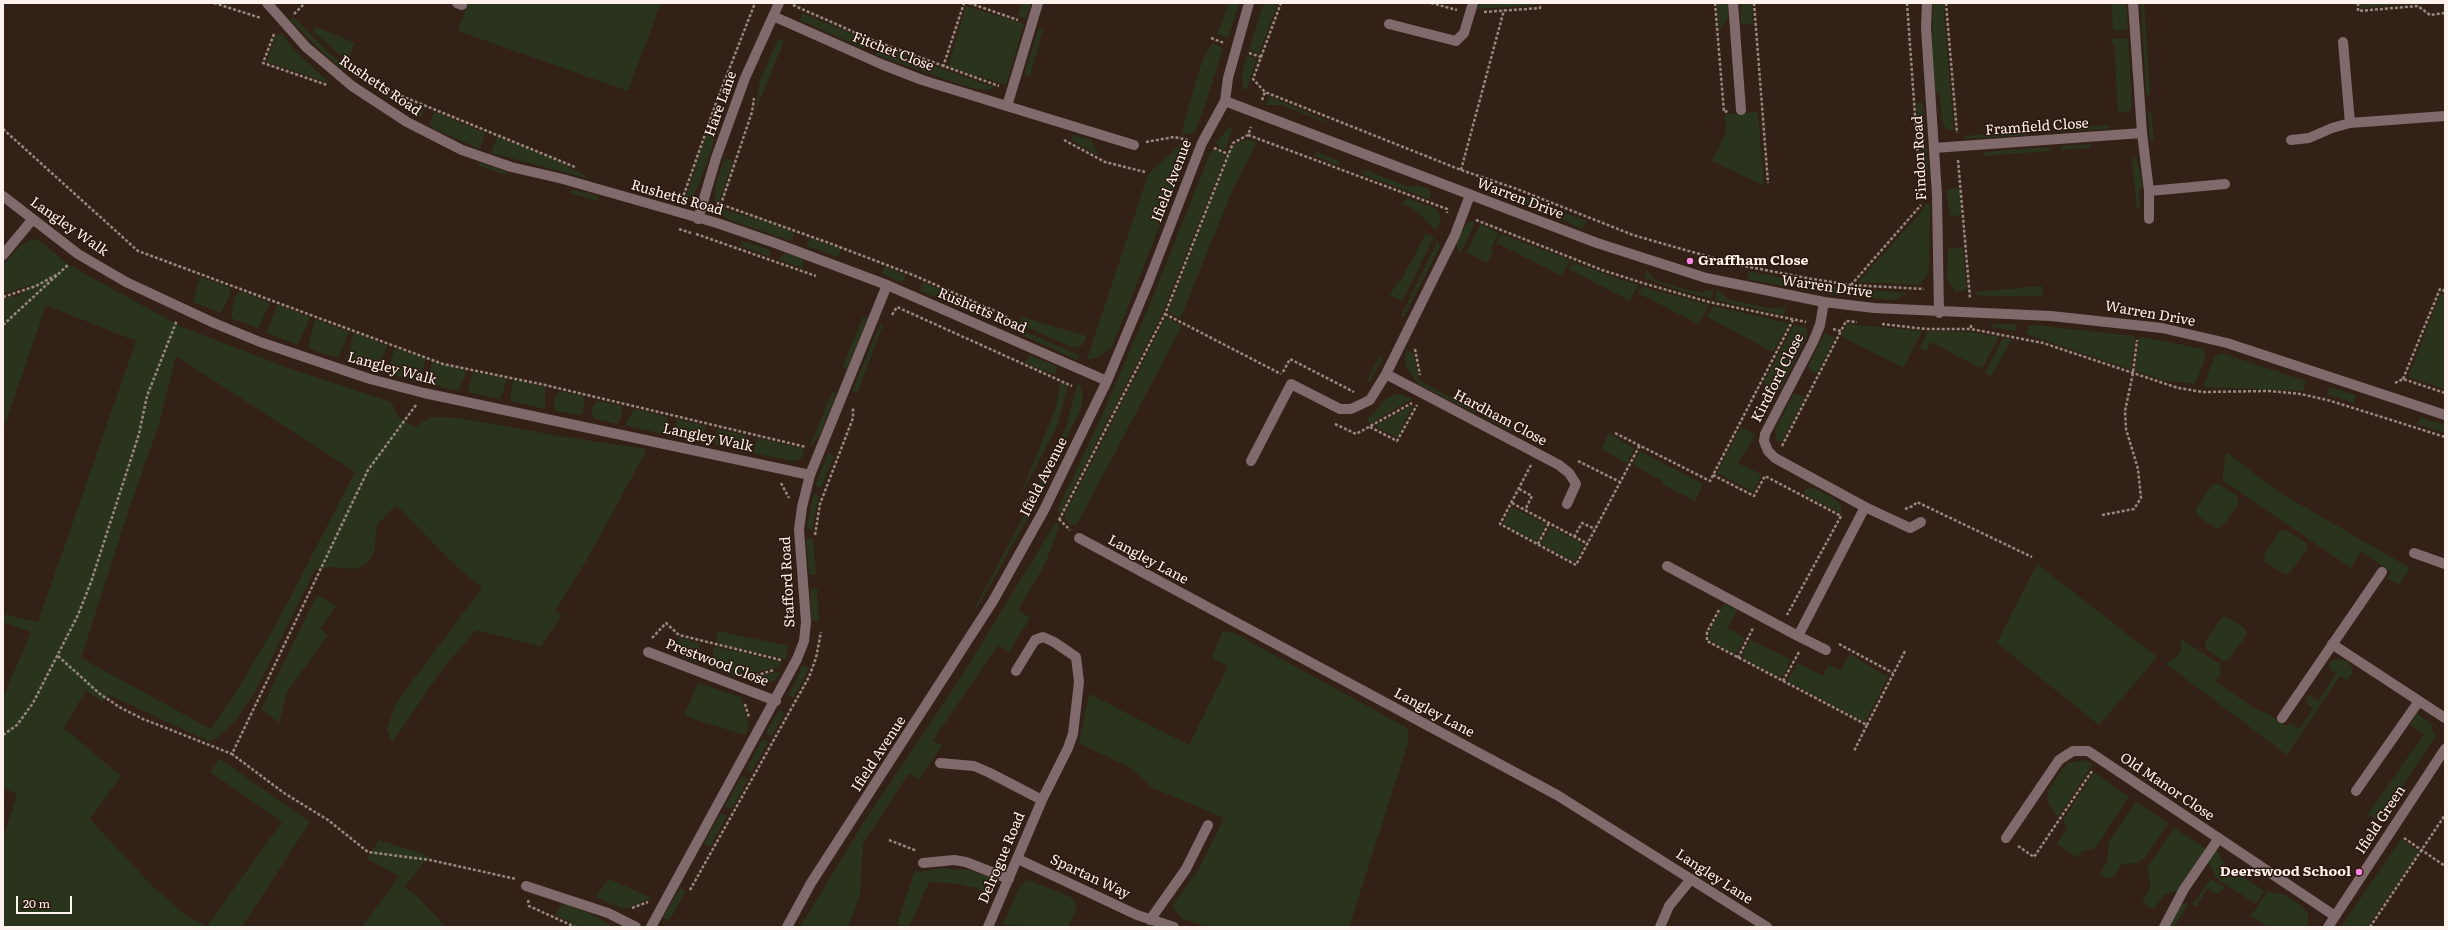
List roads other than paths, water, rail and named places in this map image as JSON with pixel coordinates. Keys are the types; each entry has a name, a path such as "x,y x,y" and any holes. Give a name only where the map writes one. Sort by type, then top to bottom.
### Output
{"street":[{"name":"Rushetts Road","path":"267,3 306,47 335,73 388,110 436,138 486,160 717,223 887,286 1106,381"},
{"name":"Hare Lane","path":"698,218 716,158 745,78 779,3"},
{"path":"1007,106 1038,3"},
{"name":"Ifield Avenue","path":"787,927 811,883 993,601 1044,510 1106,381 1148,283 1202,143 1225,101 1228,78 1249,3"},
{"path":"1389,24 1456,41 1464,33 1473,3"},
{"path":"1733,3 1741,110"},
{"name":"Findon Road","path":"1927,3 1926,28 1934,148 1939,312"},
{"path":"2133,3 2149,219"},
{"name":"Fitchet Close","path":"773,16 881,64 922,80 1134,145"},
{"path":"2343,42 2350,123"},
{"name":"Warren Drive","path":"1225,101 1470,195 1674,270 1761,291 1824,302 1939,312 2050,316 2162,328 2227,343 2445,415"},
{"path":"2291,140 2309,138 2332,128 2350,123 2445,116"},
{"name":"Framfield Close","path":"1934,148 2142,134"},
{"path":"2148,191 2225,184"},
{"path":"1251,461 1292,384 1330,405 1350,409 1370,400 1386,374 1455,235 1470,195"},
{"name":"Langley Walk","path":"3,196 32,220 78,254 126,282 181,308 260,342 370,379 424,393 779,466 810,475"},
{"path":"3,255 32,220"},
{"name":"Stafford Road","path":"651,927 776,701 797,659 804,641 806,622 799,530 802,507 810,475 887,286"},
{"name":"Kirdford Close","path":"1824,302 1820,325 1813,342 1765,434 1764,441 1768,451 1775,458 1865,507 1910,528 1921,522"},
{"name":"Hardham Close","path":"1386,374 1559,466 1569,473 1576,484 1567,504"},
{"path":"1802,638 1865,507"},
{"name":"Langley Lane","path":"1078,538 1557,795 1767,927"},
{"path":"2414,553 2445,564"},
{"path":"1667,566 1826,650"},
{"path":"2282,718 2382,572"},
{"name":"Delrogue Road","path":"988,927 1042,800 1063,760 1073,734 1080,682 1078,664 1071,652 1048,638 1039,638 1031,645 1016,671"},
{"path":"2332,644 2445,718"},
{"name":"Prestwood Close","path":"648,652 776,701"},
{"path":"2356,791 2419,701"},
{"name":"Ifield Green","path":"2328,927 2445,749"},
{"name":"Old Manor Close","path":"2006,838 2059,760 2065,755 2081,750 2088,751 2335,916"},
{"name":"Delrogue Road","path":"940,763 979,768 1042,800"},
{"path":"1150,920 1186,869 1208,825"},
{"path":"2164,927 2184,888 2219,838"},
{"name":"Spartan Way","path":"1018,859 1150,920 1167,926"},
{"path":"923,863 954,860 966,862 1009,879"},
{"path":"1660,927 1669,906 1691,879"},
{"path":"526,886 578,902 619,918 636,927"}],"place":[{"name":"Graffham Close","path":"1690,261"},
{"name":"Deerswood School","path":"2359,872"}]}
